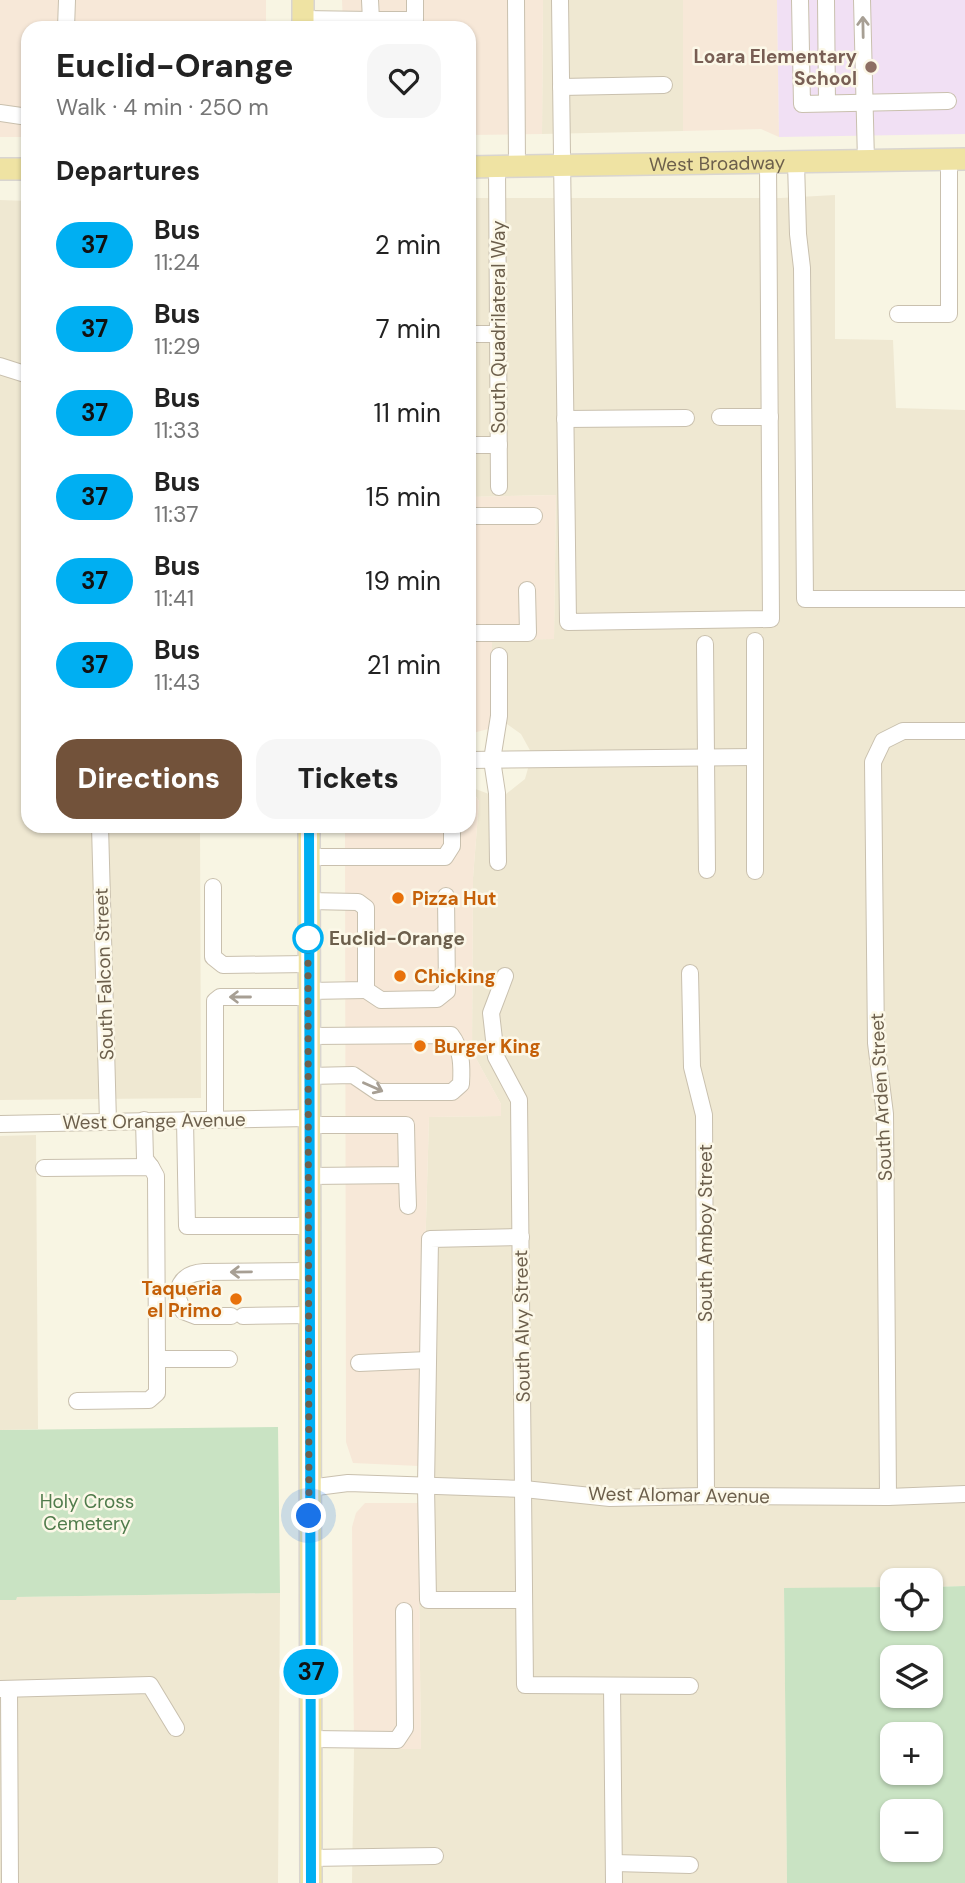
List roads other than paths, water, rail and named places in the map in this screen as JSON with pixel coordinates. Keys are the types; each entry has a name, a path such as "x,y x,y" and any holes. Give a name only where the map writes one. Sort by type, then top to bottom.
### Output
{"main road":[{"name":"West Broadway","path":"476,167 957,159"},
{"path":"0,169 21,169"},
{"path":"309,833 311,1883"}],"street":[{"path":"66,21 67,0"},
{"path":"370,0 371,20"},
{"path":"303,16 415,20 415,0"},
{"name":"South Quadrilateral Way","path":"499,487 498,334 516,0"},
{"path":"560,0 568,622 771,619 768,162"},
{"path":"800,0 802,104 948,101"},
{"path":"826,0 827,103"},
{"path":"862,0 866,160"},
{"path":"561,87 664,85"},
{"path":"0,113 21,116"},
{"path":"898,314 949,314 957,159"},
{"path":"796,162 802,268 805,599 965,598"},
{"path":"476,334 498,334"},
{"path":"0,366 21,373"},
{"path":"720,417 770,417"},
{"path":"565,419 686,418"},
{"path":"476,445 499,445"},
{"path":"476,516 534,516"},
{"path":"476,634 528,633 527,590"},
{"path":"755,641 755,871"},
{"path":"705,644 707,870"},
{"path":"498,862 497,793 492,760 499,716 499,656"},
{"name":"South Arden Street","path":"888,1497 885,1114 876,1043 873,762 883,741 903,731 965,731"},
{"path":"476,760 755,757"},
{"name":"South Falcon Street","path":"100,833 108,1122"},
{"path":"309,857 445,857 452,846 452,833"},
{"path":"213,887 213,957 223,965 308,964"},
{"path":"215,1119 215,1001 220,997 366,990 381,1000 437,999 447,991 446,896"},
{"path":"309,901 358,902 366,908 366,990"},
{"name":"South Amboy Street","path":"690,973 692,1066 704,1115 706,1496"},
{"name":"South Alvy Street","path":"505,976 491,1013 495,1057 519,1100 525,1685 612,1686"},
{"path":"309,1036 451,1035 457,1043 461,1084 452,1091 378,1092 353,1075 309,1076"},
{"name":"West Orange Avenue","path":"0,1124 215,1119 406,1125 407,1175"},
{"path":"77,1401 149,1400 157,1393 156,1175 145,1158 144,1120"},
{"path":"185,1120 187,1226 310,1226"},
{"path":"44,1168 151,1167"},
{"path":"309,1176 407,1175 408,1206"},
{"path":"520,1237 430,1239 426,1486 428,1600 524,1600"},
{"path":"309,1271 204,1272 188,1275 183,1279 177,1296 183,1311 197,1315 309,1315"},
{"path":"157,1359 229,1359"},
{"path":"359,1363 428,1360"},
{"name":"West Alomar Avenue","path":"309,1488 348,1483 524,1489 610,1498 888,1497 965,1494"},
{"path":"311,1739 397,1740 405,1728 404,1611"},
{"path":"7,1873 5,1689 150,1685 176,1728"},
{"path":"614,1883 612,1686 690,1686"},
{"path":"310,1858 435,1856"},
{"path":"614,1863 690,1865"}],"place":[{"name":"Loara Elementary School","path":"871,67"},
{"name":"Pizza Hut","path":"398,898"},
{"name":"Euclid-Orange","path":"308,938"},
{"name":"Chicking","path":"400,976"},
{"name":"Burger King","path":"420,1046"},
{"name":"Taqueria el Primo","path":"236,1299"}],"park label":[{"name":"Holy Cross Cemetery","path":"87,1512"}]}
